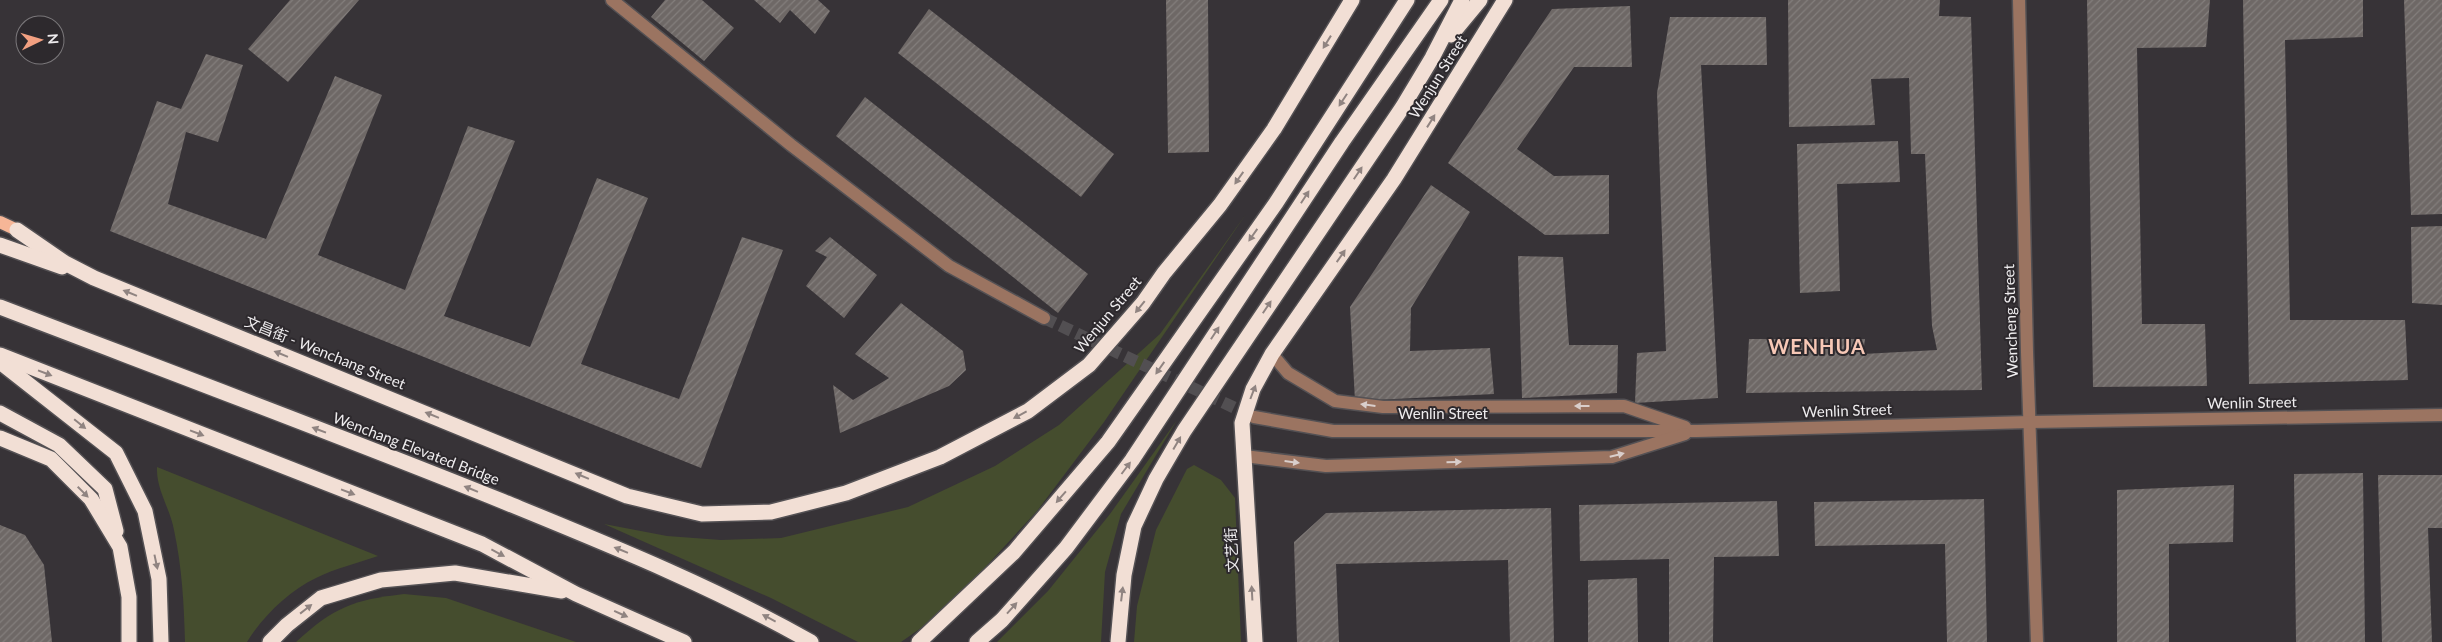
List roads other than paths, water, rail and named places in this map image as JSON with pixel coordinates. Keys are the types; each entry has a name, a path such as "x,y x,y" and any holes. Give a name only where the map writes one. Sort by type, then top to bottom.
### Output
{"highway":[{"name":"Wenjun Street","path":"627,496 702,514 771,512 846,493 940,457 1028,411 1090,365 1143,303 1164,273 1220,205 1274,129 1352,0"},
{"path":"1339,22 1362,0"},
{"path":"919,642 1014,552 1108,442 1276,203 1407,0"},
{"path":"977,642 1002,620 1066,548 1132,460 1342,142 1441,0"},
{"path":"1118,642 1124,574 1134,526 1156,479 1184,431 1402,108 1432,58 1462,0"},
{"path":"1432,58 1480,0"},
{"name":"Wenjun Street","path":"1244,456 1242,423 1253,389 1272,354 1394,179 1505,0"},
{"name":"文昌街 - Wenchang Street","path":"17,230 65,263 94,278 548,462 627,496"},
{"path":"5,247 94,278"},
{"name":"Wenchang Elevated Bridge","path":"0,307 447,479 662,567 767,617 811,642"},
{"path":"0,356 482,544 576,594 684,642"},
{"path":"0,362 116,453 145,511 159,579 161,642"},
{"path":"0,414 59,446 105,489 120,547 129,597 129,642"},
{"path":"0,438 50,459 91,499 120,547"},
{"name":"文艺街","path":"1244,456 1254,642"},
{"path":"270,642 287,624 321,598 381,580 455,573 576,594"}],"main road":[{"path":"0,222 17,230"}],"street":[{"path":"612,0 791,146 949,266 1044,318"},
{"name":"Wencheng Street","path":"2019,0 2037,642"},
{"path":"1272,354 1288,373 1335,400 1383,407 1624,406 1697,431"},
{"name":"Wenlin Street","path":"1254,417 1332,430 1697,431 2030,422 2442,415"},
{"path":"1244,456 1326,466 1612,457 1697,431"}],"tunnel":[{"path":"1044,318 1252,416"}],"district":[{"name":"WENHUA","path":"1817,347"}]}
